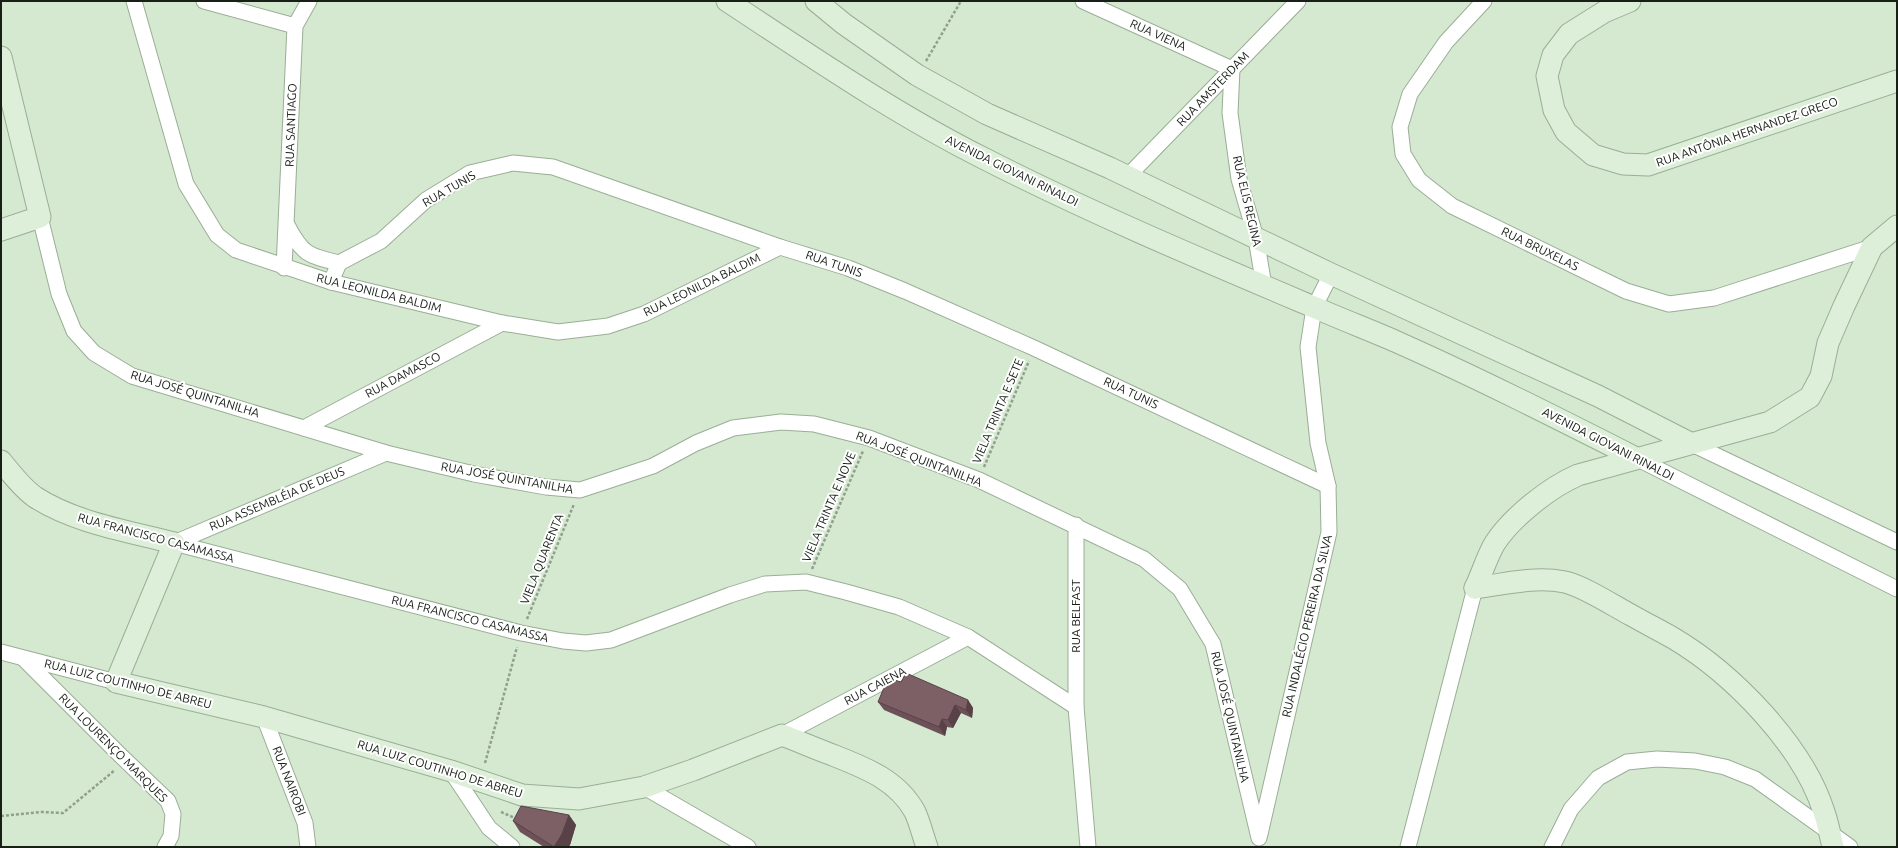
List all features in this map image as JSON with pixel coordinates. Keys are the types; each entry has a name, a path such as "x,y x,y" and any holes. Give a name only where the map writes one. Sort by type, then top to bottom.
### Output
{"street":[{"name":"RUA LEONILDA BALDIM","path":"134,1 186,184 217,234 236,250 284,268 330,282 502,323 558,332 608,326 644,314 780,247"},
{"path":"204,1 295,26 309,1"},
{"name":"AVENIDA GIOVANI RINALDI","path":"727,1 844,78 928,129 972,152 1089,209 1314,308 1395,341 1494,386 1897,589"},
{"path":"816,1 844,24 917,75 987,114 1127,177 1331,274 1598,396 1690,443 1897,542"},
{"name":"RUA VIENA","path":"1083,1 1232,69"},
{"name":"RUA AMSTERDAM","path":"1127,177 1298,1"},
{"name":"RUA BRUXELAS","path":"1484,1 1446,42 1410,94 1400,127 1402,154 1419,180 1452,206 1626,292 1669,304 1714,298 1872,247"},
{"name":"RUA ANTÔNIA HERNANDEZ GRECO","path":"1629,1 1604,12 1569,34 1553,55 1547,76 1554,110 1566,132 1594,155 1623,164 1648,165 1897,81"},
{"name":"RUA SANTIAGO","path":"287,224 295,26"},
{"name":"RUA JOSÉ QUINTANILHA","path":"1,57 59,294 74,331 94,354 132,376 386,453 474,474 546,487 580,490 652,466 696,443 733,428 782,422 814,424 869,438 979,480 1076,525 1144,559 1180,589 1212,644 1260,842"},
{"name":"RUA ELIS REGINA","path":"1232,69 1230,113 1239,179 1256,238 1264,286"},
{"name":"RUA TUNIS","path":"339,263 381,241 426,200 470,173 512,163 553,167 780,247 848,268 1034,348 1328,486"},
{"path":"1,230 40,217"},
{"path":"284,268 287,224"},
{"path":"287,224 297,244 312,257 339,263 330,282"},
{"path":"1408,847 1475,588 1495,543 1516,519 1563,482 1578,475 1770,422 1810,397 1820,376 1828,343 1872,247 1897,226"},
{"path":"1314,308 1331,274"},
{"name":"RUA INDALÉCIO PEREIRA DA SILVA","path":"1260,842 1329,532 1328,486 1318,443 1308,347 1314,308"},
{"name":"RUA DAMASCO","path":"304,428 502,323"},
{"path":"1609,445 1612,459 1609,466"},
{"name":"RUA ASSEMBLÉIA DE DEUS","path":"174,543 386,453"},
{"name":"RUA FRANCISCO CASAMASSA","path":"1,461 34,496 58,510 85,520 521,634 578,642 611,640 730,594 765,584 806,582 898,607 968,637 1076,707"},
{"name":"RUA BELFAST","path":"1076,525 1076,707"},
{"path":"116,682 174,543"},
{"path":"1475,588 1534,579 1566,583 1605,601 1674,639 1708,663 1753,702 1790,746 1812,783 1824,811 1831,840"},
{"name":"RUA CAIENA","path":"782,735 968,637"},
{"name":"RUA LUIZ COUTINHO DE ABREU","path":"1,652 116,682 264,716 451,771 522,795 579,799 644,787 693,770 782,735"},
{"name":"RUA LOURENÇO MARQUES","path":"24,659 168,801 173,814 171,836 165,847"},
{"path":"1076,707 1088,847"},
{"name":"RUA NAIROBI","path":"264,716 305,823 308,847"},
{"path":"782,735 856,763 884,779 907,800 915,813 927,847"},
{"path":"1552,847 1571,809 1598,778 1627,762 1657,759 1695,761 1725,767 1755,779 1831,840 1850,847"},
{"path":"451,771 488,828 512,847"},
{"path":"644,787 748,847"}],"path":[{"path":"917,75 961,1"},
{"name":"VIELA TRINTA E SETE","path":"979,480 1034,348"},
{"name":"VIELA TRINTA E NOVE","path":"806,582 869,438"},
{"name":"VIELA QUARENTA","path":"480,782 521,634 580,490"},
{"path":"1,816 42,812 63,813 126,761"},
{"path":"501,812 518,820"}],"building":[{"path":"906,673 968,700 966,710 955,705 948,720 942,719 939,727 878,702 888,678 901,682"},
{"path":"521,806 569,815 562,834 554,847 513,821"}]}
